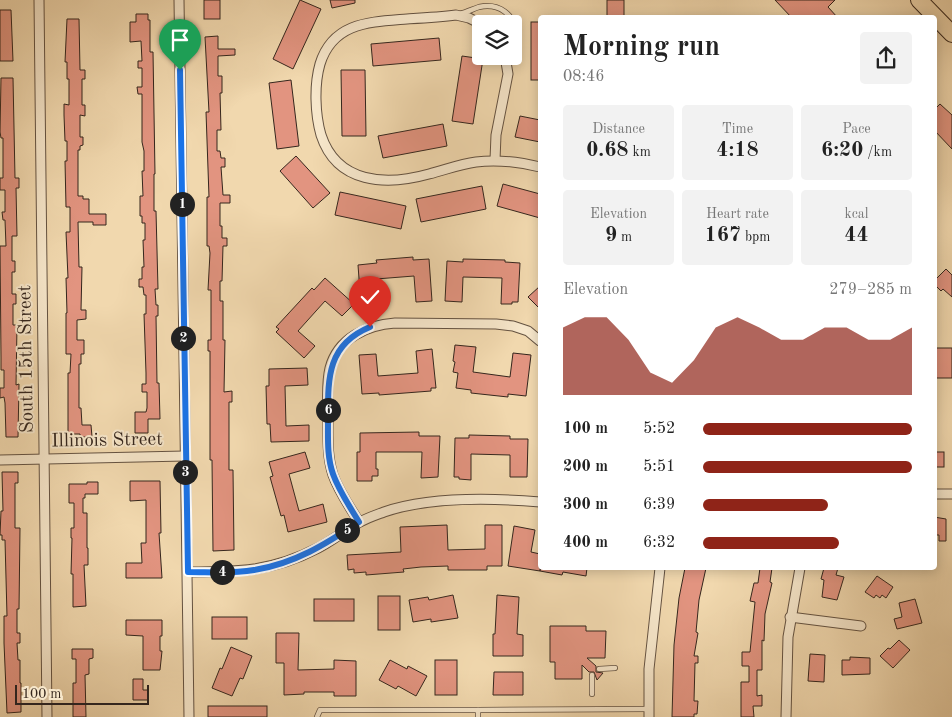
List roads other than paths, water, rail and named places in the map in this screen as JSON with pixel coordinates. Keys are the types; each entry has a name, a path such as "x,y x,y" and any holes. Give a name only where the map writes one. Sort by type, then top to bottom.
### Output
{"highway":[{"path":"919,0 931,15"},
{"path":"937,22 952,34"}],"street":[{"name":"South 15th Street","path":"39,0 47,717"},
{"path":"179,0 189,717"},
{"path":"472,20 456,15 371,22 349,29 338,36 327,48 318,71 316,94 319,128 325,146 340,166 355,176 372,179 410,179 460,165 495,160 519,162 538,167"},
{"path":"495,160 496,135 508,74 507,65"},
{"path":"359,522 336,481 328,452 328,384 330,367 344,344 361,331 381,324 496,324 513,326 528,331 538,339"},
{"name":"Illinois Street","path":"0,460 185,456"},
{"path":"937,494 952,494"},
{"path":"188,572 233,572 272,566 298,558 320,548 359,522 399,508 434,502 538,502"},
{"path":"648,713 650,652 660,570"},
{"path":"786,717 786,655 790,617 800,570"},
{"path":"790,617 861,626"}],"lane":[{"path":"456,15 479,7 498,8 509,15"},
{"path":"598,668 615,668"},
{"path":"592,675 592,694"},
{"path":"317,717 320,710 499,710 648,713"},
{"path":"478,710 478,717"},
{"path":"499,710 499,717"}]}
